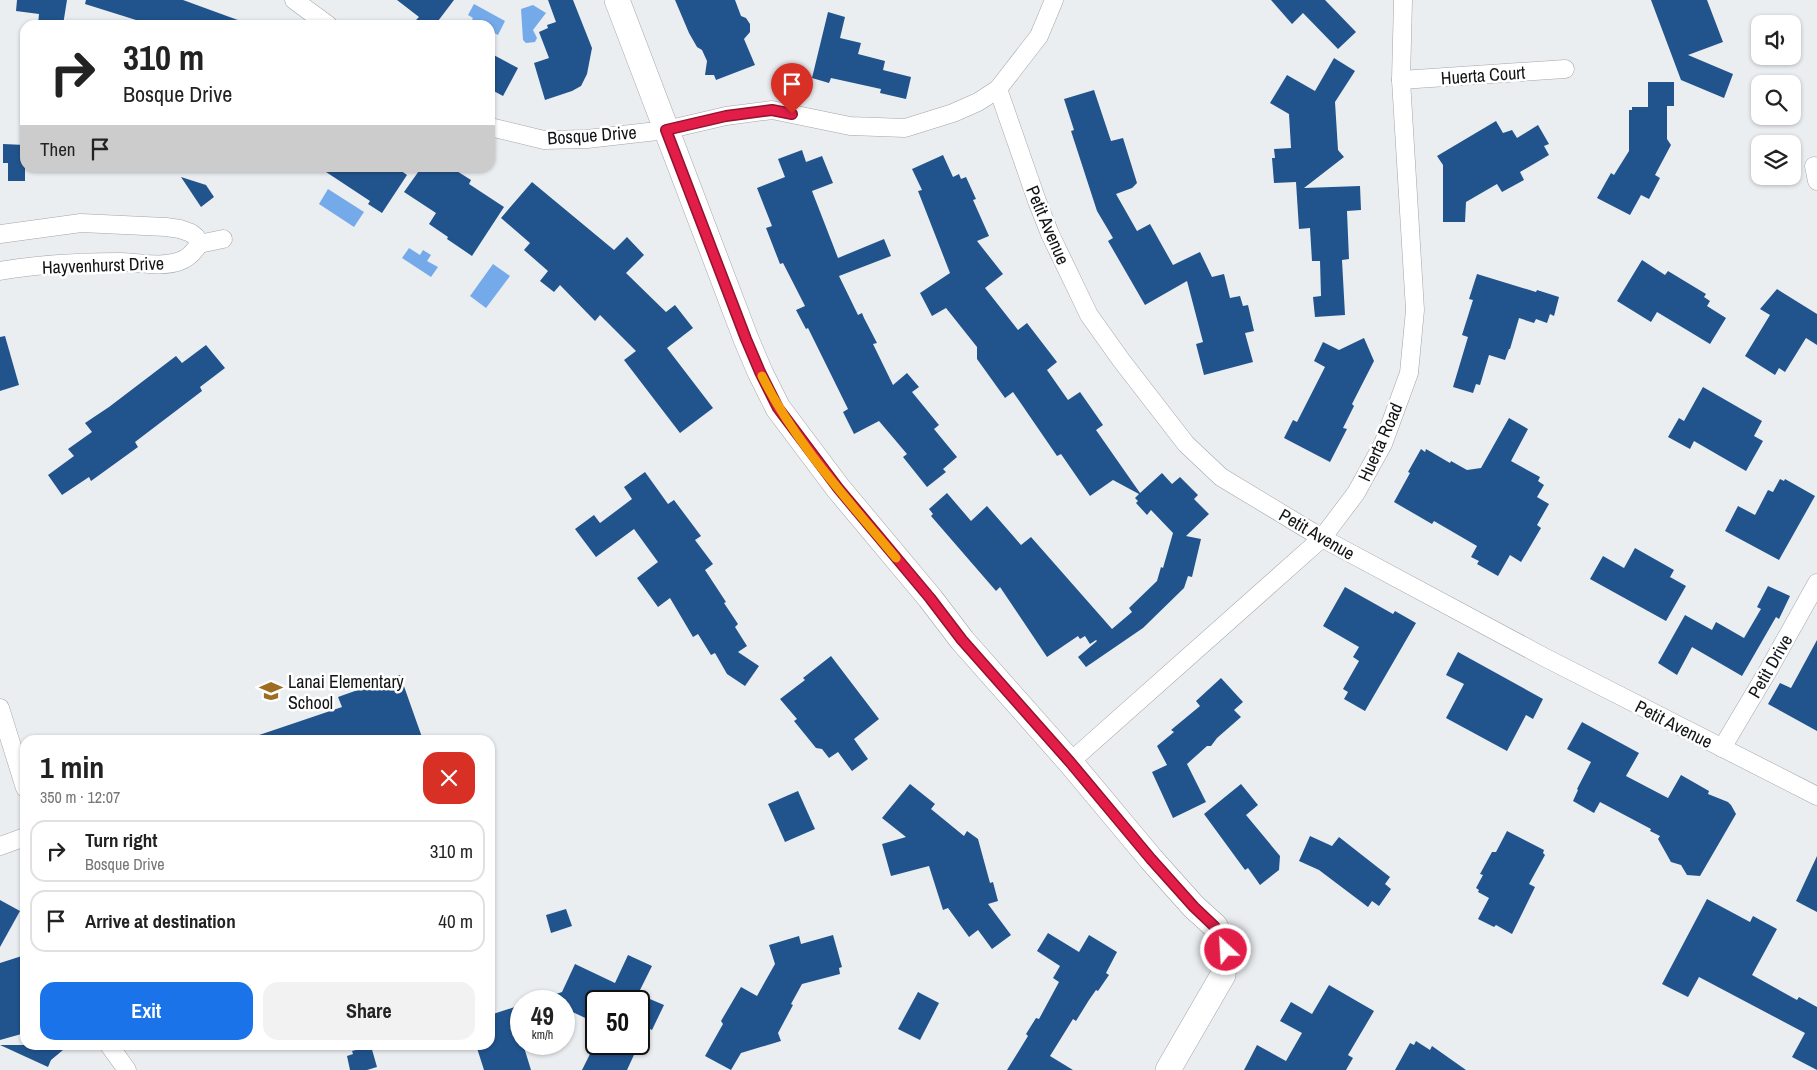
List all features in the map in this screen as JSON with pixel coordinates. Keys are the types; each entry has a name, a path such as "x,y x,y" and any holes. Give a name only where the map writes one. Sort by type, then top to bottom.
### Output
{"main road":[{"path":"617,0 746,339 778,408 838,488 930,598 962,640 1070,762 1151,859 1194,907 1214,926 1222,939 1226,950 1223,975 1168,1070"}],"street":[{"path":"294,0 321,20"},
{"name":"Bosque Drive","path":"495,128 544,140 587,139 666,130 726,116 772,110 850,126 905,128 953,113 978,102 998,89 1039,36 1054,0"},
{"name":"Huerta Road","path":"1070,762 1322,538 1356,493 1383,444 1409,373 1415,310 1401,80 1403,0"},
{"name":"Huerta Court","path":"1401,80 1565,69"},
{"name":"Petit Avenue","path":"998,89 1036,201 1089,315 1186,444 1220,477 1322,538 1544,657 1817,796"},
{"name":"Hayvenhurst Drive","path":"0,234 81,223 166,227 191,233 196,237 198,244 195,252 178,262 146,264 121,262 75,263 0,271"},
{"path":"198,244 223,239"},
{"name":"Petit Drive","path":"1722,748 1817,583"},
{"path":"0,708 20,772"},
{"path":"0,846 20,839"},
{"path":"113,1050 127,1070"}],"water":[{"path":"474,4 505,21 498,35 495,34 495,20 472,20 473,18 468,15"},
{"path":"533,5 546,13 533,30 537,38 535,42 526,43 523,40 521,9"},
{"path":"328,189 364,212 354,227 319,204"},
{"path":"409,248 420,255 423,250 431,255 427,261 438,267 431,277 402,258"},
{"path":"493,264 510,276 486,308 470,296"}],"building":[{"path":"17,0 67,0 64,20 38,20 39,14 16,11"},
{"path":"86,0 183,0 238,20 136,20 85,4"},
{"path":"397,0 454,0 439,20 416,20 419,17"},
{"path":"548,0 573,0 592,48 587,74 581,86 545,100 534,63 549,58 539,32 548,28 547,25 556,22"},
{"path":"675,0 735,0 741,16 746,18 750,24 750,32 744,39 755,65 716,80 714,75 705,75 707,61 702,50 697,47 689,33"},
{"path":"1271,0 1325,0 1356,32 1338,49 1303,13 1292,24"},
{"path":"1651,0 1707,0 1723,42 1688,55 1733,74 1724,98 1681,80"},
{"path":"828,12 845,17 840,38 861,43 858,54 885,61 883,70 911,77 906,99 880,93 881,89 831,78 829,83 812,78"},
{"path":"495,56 518,68 503,96 495,92"},
{"path":"1334,58 1355,71 1335,102 1338,150 1344,157 1304,188 1360,186 1361,210 1347,211 1349,259 1342,260 1345,315 1315,317 1313,297 1321,296 1320,261 1312,261 1310,228 1299,229 1296,182 1274,183 1272,158 1275,158 1274,149 1291,148 1289,114 1270,103 1287,75 1315,91"},
{"path":"1648,82 1674,82 1674,106 1667,106 1667,139 1671,145 1655,175 1660,178 1649,199 1641,195 1630,215 1597,198 1611,173 1614,175 1629,151 1629,110 1632,110 1632,107 1648,107"},
{"path":"1094,90 1111,141 1123,138 1137,183 1132,188 1116,194 1137,231 1150,224 1173,265 1200,252 1212,277 1224,274 1230,298 1240,296 1243,306 1248,305 1254,331 1245,333 1253,362 1204,375 1196,344 1203,342 1187,281 1145,305 1108,241 1113,238 1097,211 1071,131 1074,130 1064,99"},
{"path":"1496,121 1503,133 1512,130 1517,138 1538,125 1549,144 1544,146 1549,155 1520,172 1524,180 1502,192 1497,184 1466,202 1465,222 1443,222 1443,165 1437,156"},
{"path":"3,144 20,145 20,172 25,172 25,181 8,181 8,163 3,163"},
{"path":"802,150 806,162 822,156 833,183 812,191 838,258 884,239 891,256 839,276 858,315 862,313 877,343 873,344 893,385 907,373 919,387 912,392 939,425 934,429 957,457 943,469 946,472 927,487 903,457 907,454 879,421 854,434 843,412 848,409 808,328 806,329 796,310 805,306 783,263 780,264 766,228 772,226 757,188 785,177 778,159"},
{"path":"943,155 953,177 959,174 961,179 966,177 976,199 973,200 989,236 977,241 1003,274 985,288 1018,330 1027,323 1057,362 1047,370 1068,400 1080,392 1103,425 1096,430 1140,493 1162,473 1172,484 1180,477 1198,495 1194,499 1209,514 1186,536 1201,539 1192,577 1188,576 1184,588 1143,628 1086,667 1078,657 1097,641 1090,644 1085,636 1080,639 1078,636 1047,657 1000,587 996,591 931,516 933,514 929,509 947,493 971,521 987,506 1021,545 1031,537 1112,629 1132,612 1129,608 1157,581 1161,567 1163,568 1173,533 1151,510 1147,515 1136,503 1138,501 1135,498 1139,494 1113,480 1090,496 1061,454 1057,456 1013,392 1005,398 977,359 977,347 946,308 932,316 920,293 950,273 918,191 922,190 912,169"},
{"path":"326,172 403,172 407,175 382,213 368,204 370,201"},
{"path":"418,172 458,172 471,180 469,184 504,207 472,256 429,224 436,213 404,192"},
{"path":"181,177 206,185 214,197 201,207"},
{"path":"532,182 614,250 627,237 644,255 626,273 666,312 675,305 693,328 667,348 713,408 680,433 624,360 636,351 600,315 595,321 560,285 554,292 540,281 548,271 524,250 530,243 501,218"},
{"path":"1642,260 1665,275 1668,271 1706,294 1704,297 1710,301 1707,306 1726,318 1710,344 1657,312 1651,322 1617,301"},
{"path":"1477,274 1559,297 1554,316 1550,314 1547,323 1536,319 1534,323 1519,318 1505,360 1489,355 1480,385 1476,384 1473,393 1453,387 1468,337 1462,335 1473,300 1469,299"},
{"path":"1777,289 1817,314 1817,345 1806,338 1785,372 1779,368 1775,375 1745,356 1770,315 1760,309"},
{"path":"5,336 19,385 0,391 0,337"},
{"path":"1364,338 1374,361 1352,404 1354,406 1343,428 1347,429 1330,462 1284,438 1293,420 1297,422 1325,367 1314,361 1323,342 1339,350"},
{"path":"206,345 225,368 200,387 202,391 135,442 138,447 91,481 89,477 62,495 48,475 74,456 68,449 92,432 85,423 176,356 182,363"},
{"path":"1703,387 1762,421 1754,436 1763,441 1746,471 1694,441 1690,449 1668,437 1679,418 1684,421"},
{"path":"1509,418 1528,429 1511,461 1540,477 1538,481 1544,485 1537,497 1549,504 1537,525 1541,528 1521,562 1510,555 1498,576 1477,564 1479,561 1471,557 1477,546 1434,521 1432,524 1394,502 1421,449 1425,452 1426,449 1450,463 1451,461 1467,470 1481,468"},
{"path":"645,472 668,504 674,500 701,536 695,540 713,564 705,570 726,602 724,603 738,624 735,627 747,646 738,652 759,666 745,686 727,674 715,653 711,655 698,634 693,637 670,598 658,607 637,578 658,562 634,529 596,557 575,529 594,515 600,523 632,499 624,487"},
{"path":"1780,479 1784,481 1785,479 1815,496 1779,560 1725,531 1738,506 1755,515 1768,490 1773,492"},
{"path":"1635,548 1674,570 1670,577 1686,586 1666,621 1590,579 1603,556 1624,568"},
{"path":"1768,586 1790,596 1779,619 1776,617 1742,676 1692,647 1677,675 1658,663 1685,615 1712,630 1716,622 1744,638 1761,609 1757,607"},
{"path":"1345,587 1393,614 1395,611 1416,623 1365,711 1344,699 1348,692 1343,689 1359,661 1353,657 1359,647 1323,626"},
{"path":"1817,640 1817,731 1768,704 1780,683 1791,688"},
{"path":"1458,652 1543,699 1533,719 1526,715 1507,751 1446,718 1464,684 1446,675"},
{"path":"831,656 879,719 854,739 868,759 852,771 838,752 829,758 822,749 816,748 794,721 797,719 780,699 805,680 803,678"},
{"path":"400,675 421,735 259,735 342,707 338,697"},
{"path":"1221,678 1243,702 1234,710 1241,717 1217,738 1211,746 1207,746 1187,764 1206,802 1173,818 1152,772 1167,765 1157,746 1174,732 1171,730 1200,706 1196,701"},
{"path":"1582,722 1639,753 1626,776 1668,798 1681,775 1709,791 1708,794 1731,805 1736,814 1700,876 1687,875 1681,865 1671,862 1658,839 1660,836 1650,831 1651,829 1600,802 1594,813 1573,801 1591,762 1567,749"},
{"path":"910,784 935,804 931,809 964,836 967,831 978,839 990,883 993,882 998,901 988,904 1011,935 992,949 978,930 969,937 948,908 943,910 929,866 891,876 882,844 906,837 882,818"},
{"path":"1241,784 1258,805 1246,815 1280,856 1279,870 1260,885 1248,868 1245,870 1204,814"},
{"path":"798,791 815,829 785,842 768,804"},
{"path":"1507,831 1544,850 1543,853 1545,855 1529,884 1535,887 1512,934 1496,925 1494,927 1478,919 1489,898 1478,892 1479,890 1476,888 1483,875 1480,874 1492,852 1496,852"},
{"path":"1310,836 1332,846 1339,837 1390,877 1385,884 1391,889 1379,906 1372,901 1368,907 1319,870 1299,861"},
{"path":"1817,856 1817,912 1796,901"},
{"path":"1707,899 1750,922 1753,916 1777,929 1752,975 1797,1000 1799,997 1817,1007 1817,1070 1792,1057 1805,1033 1699,977 1688,997 1662,984"},
{"path":"0,900 20,911 0,947"},
{"path":"566,909 572,926 551,933 546,915"},
{"path":"1048,933 1079,952 1089,935 1117,952 1106,973 1109,975 1098,991 1096,990 1076,1021 1073,1019 1050,1056 1073,1070 1007,1070 1028,1036 1026,1034 1036,1018 1039,1019 1059,982 1053,978 1060,966 1037,951"},
{"path":"833,935 842,967 839,968 840,974 802,984 778,1033 781,1041 741,1053 731,1070 705,1056 723,1024 721,1021 741,987 757,996 775,964 769,945 799,936 801,944"},
{"path":"628,955 652,966 640,990 585,990 585,1018 575,1013 575,990 563,990 575,964 615,983"},
{"path":"20,957 20,1034 0,1040 0,963"},
{"path":"1329,985 1374,1011 1348,1055 1353,1058 1346,1070 1244,1070 1257,1045 1286,1061 1302,1033 1280,1021 1291,1002 1312,1014"},
{"path":"918,992 939,1003 920,1040 898,1029"},
{"path":"650,999 664,1005 652,1030 650,1029"},
{"path":"510,1009 510,1055 526,1055 531,1070 484,1070 478,1050 495,1050 495,1013"},
{"path":"1416,1041 1430,1050 1432,1046 1466,1070 1395,1070 1410,1043 1414,1045"},
{"path":"0,1045 20,1045 20,1050 63,1050 51,1060 48,1067"},
{"path":"372,1050 377,1067 367,1070 350,1070 347,1056 353,1054 352,1051"},
{"path":"590,1055 634,1055 627,1070 582,1070"}],"slow traffic":[{"path":"762,376 778,408 800,439 896,558"}],"place":[{"name":"Lanai Elementary School","path":"271,691"}],"route":[{"path":"792,114 772,110 726,116 666,130 746,339 778,408 838,488 930,598 962,640 1070,762 1151,859 1194,907 1214,926 1226,950"}]}
